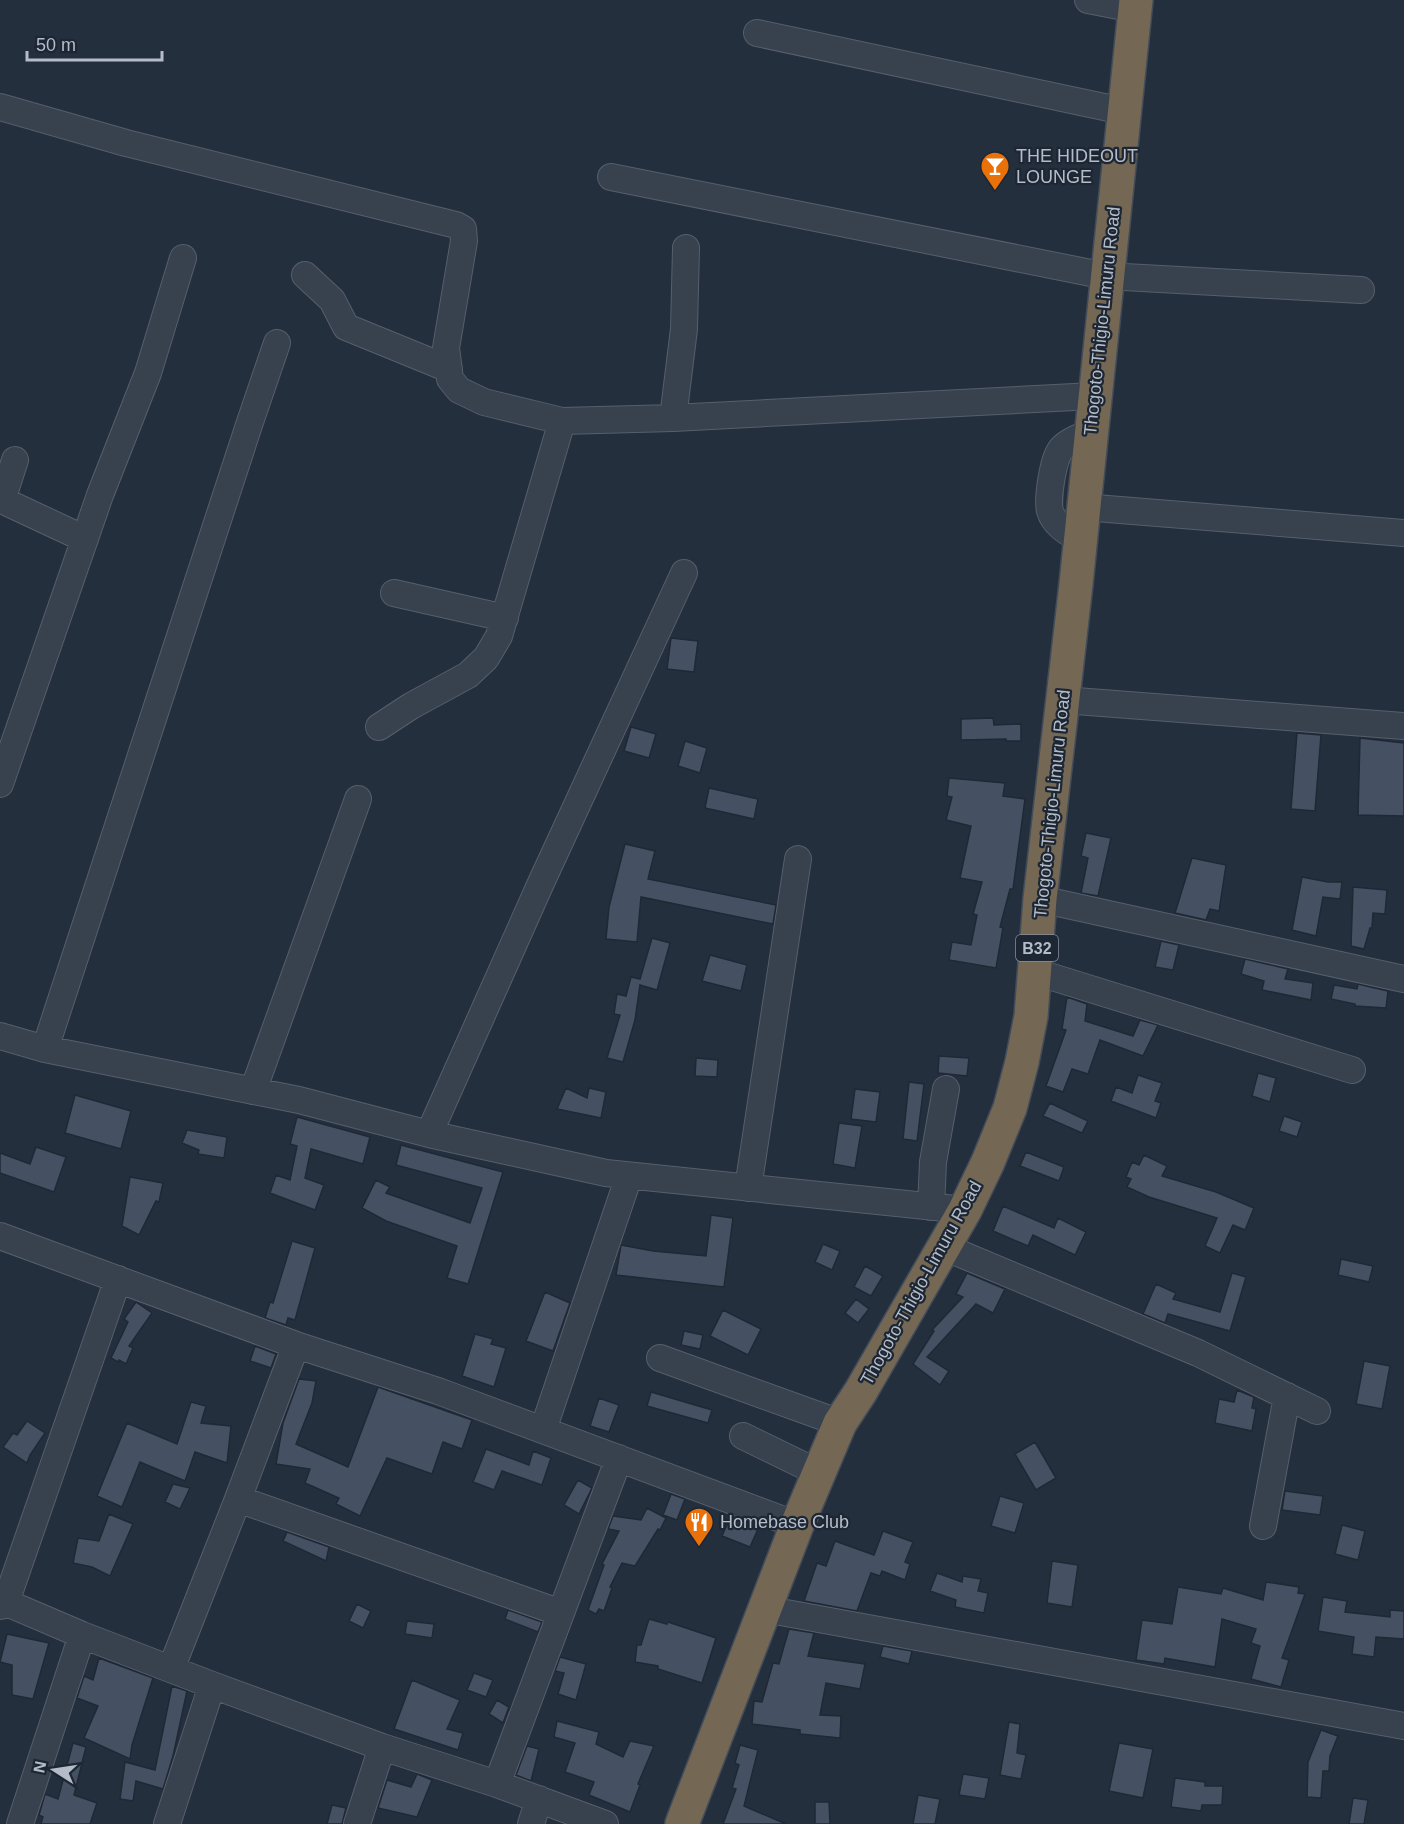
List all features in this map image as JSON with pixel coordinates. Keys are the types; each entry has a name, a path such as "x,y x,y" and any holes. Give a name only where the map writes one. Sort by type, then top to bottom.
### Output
{"highway":[{"name":"Thogoto-Thigio-Limuru Road","path":"682,1824 797,1525 840,1423 965,1210 1010,1108 1031,1016 1036,972 1040,899 1080,540 1135,4"}],"street":[{"path":"1088,0 1135,4"},
{"path":"757,33 1123,111"},
{"path":"0,107 126,143 456,225 462,229 464,241 446,348 450,379 459,390 484,402 562,421 673,418 1094,396"},
{"path":"611,177 1106,276 1361,290"},
{"path":"673,418 684,329 686,248"},
{"path":"0,784 100,495 148,373 183,258"},
{"path":"304,275 332,300 346,327 449,369"},
{"path":"45,1049 277,344"},
{"path":"379,727 411,706 468,675 486,658 499,636 505,618 562,421"},
{"path":"1080,540 1064,531 1050,511 1051,485 1056,456 1062,447 1090,432"},
{"path":"15,460 4,494 6,499 85,539"},
{"path":"1083,507 1404,533"},
{"path":"429,1134 540,885 684,573"},
{"path":"394,593 505,618"},
{"path":"1063,700 1404,726"},
{"path":"253,1091 358,799"},
{"path":"748,1188 798,859"},
{"path":"1040,899 1404,979"},
{"path":"1036,972 1352,1070"},
{"path":"0,1036 45,1049 298,1100 429,1134 606,1173 965,1210"},
{"path":"931,1207 933,1161 946,1089"},
{"path":"543,1430 629,1176"},
{"path":"0,1236 296,1345 438,1391 797,1525"},
{"path":"944,1247 1198,1353 1317,1411"},
{"path":"118,1279 2,1602 212,1685 605,1824"},
{"path":"171,1669 296,1345"},
{"path":"660,1358 840,1423"},
{"path":"1263,1526 1287,1396"},
{"path":"743,1436 819,1473"},
{"path":"497,1784 620,1458"},
{"path":"238,1499 561,1613"},
{"path":"764,1609 1404,1726"},
{"path":"20,1824 82,1635"},
{"path":"167,1824 212,1685"},
{"path":"357,1824 382,1747"},
{"path":"531,1824 539,1799"}],"building":[{"path":"671,638 698,641 694,672 667,669"},
{"path":"993,718 994,725 1021,724 1021,741 961,740 961,719"},
{"path":"631,727 656,734 649,758 624,751"},
{"path":"1297,733 1321,735 1315,811 1291,809"},
{"path":"1360,738 1404,743 1404,816 1358,815"},
{"path":"685,741 707,748 700,773 678,766"},
{"path":"949,778 1005,783 1003,796 1025,799 1013,889 1010,889 1000,927 1003,928 996,968 949,960 952,942 971,945 977,915 973,914 982,882 960,878 971,826 946,820 952,797 947,796"},
{"path":"709,788 758,799 754,819 705,808"},
{"path":"1086,833 1111,838 1098,896 1081,893 1088,858 1081,856"},
{"path":"625,844 655,851 648,879 776,905 773,924 641,897 637,942 606,939 609,907"},
{"path":"1192,858 1226,865 1219,911 1210,909 1206,920 1175,913"},
{"path":"1302,877 1342,882 1340,899 1323,897 1316,936 1292,930"},
{"path":"1353,887 1387,890 1385,914 1373,913 1372,928 1370,928 1364,949 1351,946"},
{"path":"652,938 670,943 657,990 640,985 635,1020 623,1062 607,1058 620,1015 614,1014 617,994 626,996 631,977 640,979"},
{"path":"1161,941 1179,945 1173,970 1155,967"},
{"path":"710,955 747,965 741,991 702,981"},
{"path":"1245,959 1288,969 1285,979 1313,983 1311,1000 1262,990 1264,981 1241,974"},
{"path":"1358,984 1388,991 1386,1008 1355,1006 1355,1004 1331,999 1334,985 1357,989"},
{"path":"1067,997 1087,1004 1085,1021 1133,1036 1140,1020 1158,1025 1143,1056 1100,1040 1088,1074 1072,1069 1063,1092 1046,1086 1066,1030 1062,1029"},
{"path":"939,1056 969,1058 967,1076 938,1073"},
{"path":"696,1058 718,1060 717,1077 695,1076"},
{"path":"1258,1073 1276,1078 1270,1102 1252,1096"},
{"path":"1138,1075 1162,1083 1155,1101 1161,1103 1156,1118 1111,1101 1116,1087 1132,1093"},
{"path":"909,1082 924,1084 917,1141 903,1139"},
{"path":"566,1088 587,1098 589,1088 606,1092 601,1118 557,1109"},
{"path":"855,1089 880,1092 876,1122 851,1119"},
{"path":"75,1095 131,1111 121,1149 65,1133"},
{"path":"1050,1103 1088,1121 1082,1133 1043,1116"},
{"path":"1284,1116 1302,1122 1297,1137 1279,1131"},
{"path":"297,1117 370,1137 363,1164 311,1149 305,1178 324,1185 315,1210 270,1193 276,1175 290,1180 297,1146 290,1144"},
{"path":"839,1123 862,1126 855,1168 833,1164"},
{"path":"187,1130 227,1137 224,1158 198,1154 199,1150 182,1143"},
{"path":"401,1145 503,1172 468,1284 447,1278 457,1246 386,1221 362,1208 376,1180 390,1187 386,1193 470,1223 482,1188 396,1165"},
{"path":"36,1147 66,1157 54,1192 0,1173 0,1153 30,1164"},
{"path":"1026,1152 1064,1167 1059,1181 1020,1166"},
{"path":"1144,1155 1167,1166 1162,1176 1216,1192 1254,1208 1245,1230 1233,1225 1220,1253 1205,1246 1217,1218 1149,1197 1127,1187 1131,1179 1126,1177 1132,1162 1139,1165"},
{"path":"130,1177 163,1183 159,1202 156,1201 139,1235 122,1226"},
{"path":"1003,1206 1054,1228 1058,1218 1086,1232 1075,1255 1033,1235 1028,1246 993,1231"},
{"path":"711,1215 733,1218 724,1287 616,1275 621,1245 653,1251 706,1256"},
{"path":"292,1241 315,1248 295,1320 288,1318 286,1325 265,1318 270,1302 273,1303"},
{"path":"823,1244 840,1251 832,1270 815,1262"},
{"path":"1341,1259 1373,1266 1369,1282 1338,1275"},
{"path":"865,1266 883,1276 871,1296 854,1287"},
{"path":"967,1273 1005,1289 993,1313 976,1304 927,1357 949,1371 940,1385 913,1364 934,1331 932,1330 963,1297 956,1294"},
{"path":"1232,1273 1246,1277 1230,1331 1168,1314 1165,1323 1143,1314 1156,1284 1176,1293 1173,1299 1220,1312"},
{"path":"545,1292 570,1303 553,1351 526,1341"},
{"path":"856,1299 869,1309 858,1323 845,1313"},
{"path":"136,1302 152,1313 129,1346 133,1348 126,1364 111,1358 128,1322 124,1319"},
{"path":"723,1310 761,1329 748,1355 710,1336"},
{"path":"684,1331 703,1335 700,1349 681,1345"},
{"path":"475,1334 493,1339 491,1344 506,1348 494,1387 462,1376"},
{"path":"255,1346 276,1354 271,1368 250,1361"},
{"path":"1364,1361 1390,1366 1382,1409 1356,1404"},
{"path":"299,1379 316,1381 312,1403 296,1444 348,1467 378,1387 472,1420 462,1449 443,1442 432,1474 387,1458 360,1516 336,1504 339,1498 305,1483 310,1469 276,1464 283,1423"},
{"path":"1237,1390 1254,1397 1252,1408 1256,1409 1252,1431 1215,1423 1219,1399 1234,1402"},
{"path":"651,1392 712,1410 708,1423 647,1406"},
{"path":"599,1398 619,1405 609,1432 590,1426"},
{"path":"191,1402 206,1406 201,1423 231,1426 227,1463 195,1452 185,1481 140,1462 122,1507 97,1496 127,1423 177,1444"},
{"path":"27,1421 45,1433 27,1463 3,1447 13,1433 17,1435"},
{"path":"1035,1442 1056,1478 1036,1490 1015,1454"},
{"path":"486,1449 529,1465 533,1451 551,1458 542,1485 502,1471 494,1490 473,1482"},
{"path":"578,1480 592,1488 579,1514 564,1505"},
{"path":"173,1484 190,1488 180,1509 165,1502"},
{"path":"1285,1491 1323,1496 1320,1515 1282,1510"},
{"path":"671,1494 685,1499 677,1520 663,1515"},
{"path":"1000,1496 1024,1503 1015,1533 991,1526"},
{"path":"647,1508 666,1518 660,1530 658,1529 635,1566 622,1563 610,1587 612,1588 604,1611 599,1609 596,1614 588,1610 604,1565 602,1564 619,1531 608,1529 613,1516 641,1520"},
{"path":"109,1514 133,1524 110,1576 92,1567 73,1563 78,1538 99,1541"},
{"path":"730,1518 758,1529 750,1547 722,1536"},
{"path":"1342,1525 1365,1531 1358,1560 1335,1554"},
{"path":"883,1531 913,1542 905,1562 910,1564 905,1580 882,1571 880,1576 871,1573 857,1611 804,1601 817,1563 826,1566 835,1541 874,1555"},
{"path":"287,1532 329,1547 326,1561 283,1541"},
{"path":"1052,1561 1078,1565 1072,1607 1047,1603"},
{"path":"937,1573 962,1582 963,1576 981,1579 978,1591 988,1593 984,1613 955,1607 956,1600 930,1591"},
{"path":"1266,1582 1299,1587 1298,1593 1305,1594 1282,1658 1289,1660 1281,1687 1251,1679 1260,1646 1251,1643 1256,1629 1222,1619 1215,1667 1165,1658 1164,1664 1136,1660 1142,1620 1172,1624 1178,1587 1221,1594 1223,1588 1263,1600"},
{"path":"1323,1597 1347,1601 1345,1612 1390,1617 1390,1610 1404,1611 1404,1639 1376,1637 1374,1657 1352,1654 1354,1637 1318,1631"},
{"path":"357,1604 371,1611 363,1628 349,1621"},
{"path":"508,1610 542,1622 538,1632 505,1619"},
{"path":"649,1619 667,1624 668,1622 716,1638 702,1683 658,1669 658,1666 635,1662 637,1645 641,1645"},
{"path":"407,1621 434,1624 432,1638 405,1634"},
{"path":"789,1629 814,1633 808,1656 865,1664 860,1689 826,1683 820,1715 841,1716 840,1738 800,1734 800,1730 752,1724 754,1701 762,1702 773,1663 779,1664"},
{"path":"7,1634 49,1643 33,1699 12,1695 12,1665 0,1662"},
{"path":"883,1646 912,1651 909,1664 880,1657"},
{"path":"560,1657 586,1664 576,1700 558,1694 564,1673 555,1671"},
{"path":"99,1658 153,1678 132,1745 130,1759 84,1738 98,1706 77,1698 84,1676 93,1680"},
{"path":"474,1673 493,1680 486,1697 467,1690"},
{"path":"412,1680 460,1700 447,1729 463,1733 458,1750 394,1729"},
{"path":"172,1686 187,1691 173,1756 163,1789 136,1781 133,1801 120,1799 125,1762 155,1770"},
{"path":"497,1700 509,1707 503,1723 489,1714"},
{"path":"557,1721 599,1732 596,1744 623,1757 630,1741 654,1746 638,1784 640,1785 630,1812 589,1795 594,1782 565,1772 575,1743 554,1737"},
{"path":"1009,1722 1020,1724 1017,1753 1026,1755 1021,1779 1000,1775"},
{"path":"1321,1730 1338,1736 1330,1756 1329,1771 1323,1771 1321,1798 1307,1797 1308,1762"},
{"path":"73,1743 86,1747 74,1795 97,1803 90,1824 41,1824 43,1817 39,1815 45,1794 58,1799"},
{"path":"1119,1743 1153,1749 1143,1798 1109,1791"},
{"path":"740,1745 758,1750 744,1806 786,1824 723,1824 736,1789 732,1788 739,1765 735,1763"},
{"path":"527,1746 539,1749 531,1781 516,1775"},
{"path":"417,1774 432,1780 417,1817 378,1808 387,1780 411,1787"},
{"path":"963,1774 989,1778 985,1799 959,1795"},
{"path":"1175,1778 1205,1782 1205,1786 1223,1786 1222,1805 1202,1805 1201,1811 1171,1807"},
{"path":"918,1795 940,1799 935,1824 913,1824"},
{"path":"1353,1798 1368,1800 1364,1824 1349,1824"},
{"path":"815,1802 829,1802 830,1824 815,1824"},
{"path":"332,1805 346,1808 342,1824 327,1824"}],"place":[{"name":"THE HIDEOUT LOUNGE","path":"995,192"},
{"name":"Homebase Club","path":"699,1548"}]}
